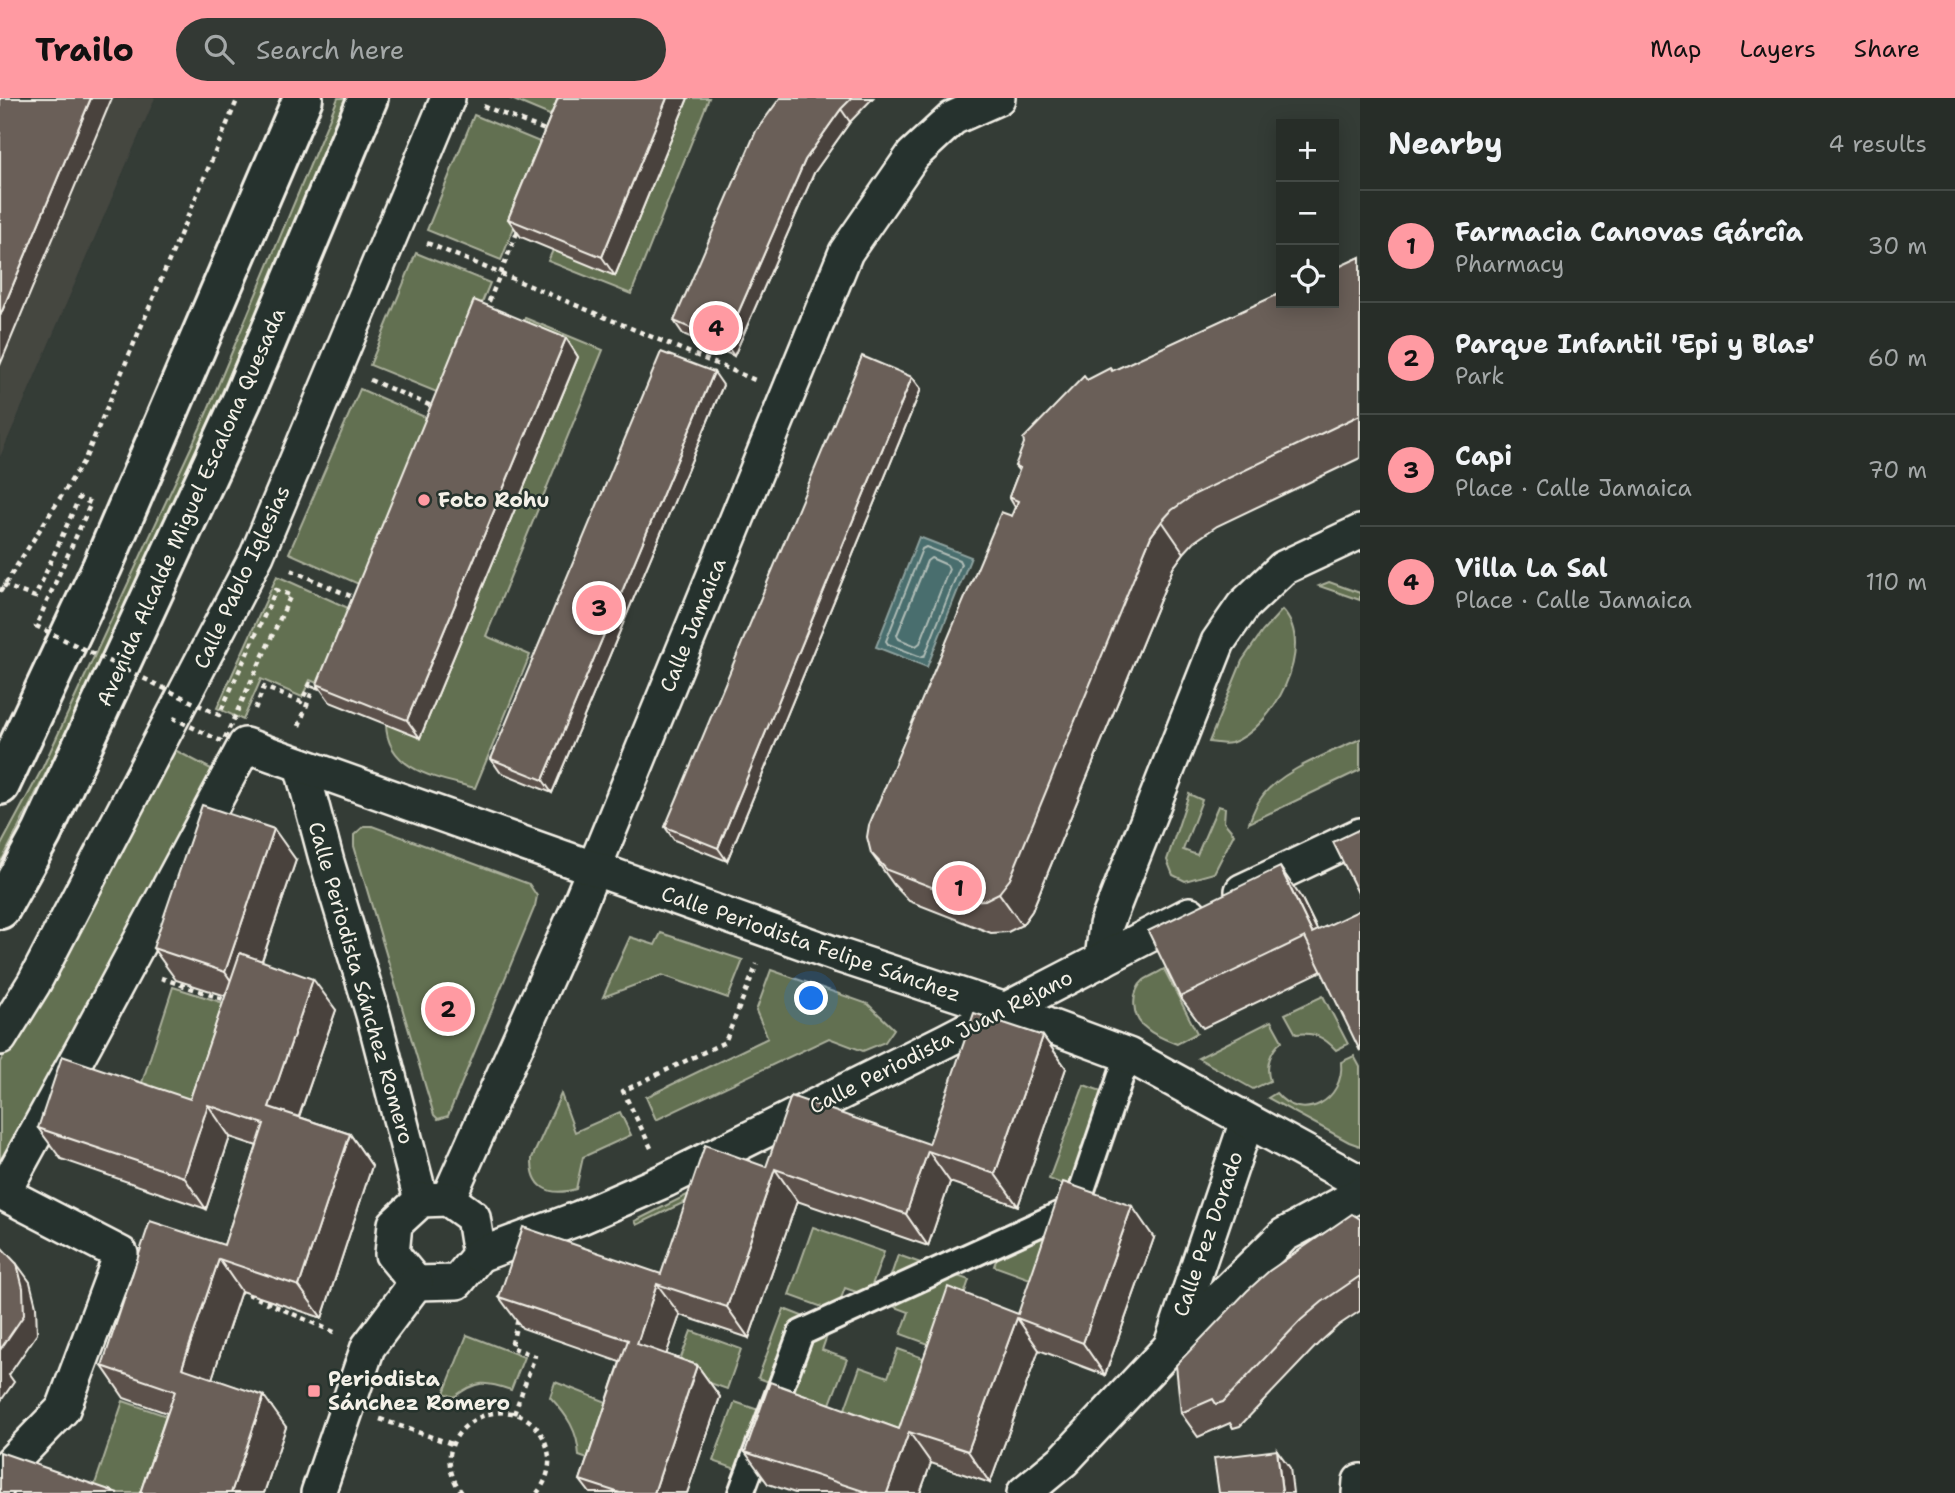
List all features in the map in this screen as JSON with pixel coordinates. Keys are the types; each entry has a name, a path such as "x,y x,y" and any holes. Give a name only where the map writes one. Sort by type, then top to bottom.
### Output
{"main road":[{"path":"0,785 102,567 303,98"},
{"name":"Avenida Alcalde Miguel Escalona Quesada","path":"0,909 42,833 242,400 369,98"}],"street":[{"name":"Calle Jamaica","path":"434,1199 594,868 846,252 913,155 953,118 998,98"},
{"name":"Calle Pablo Iglesias","path":"0,1038 34,983 257,555 394,230 462,100"},
{"path":"1102,960 1106,925 1218,642 1243,606 1283,568 1360,532"},
{"name":"Calle Periodista Felipe Sánchez","path":"245,745 1128,1055 1360,1182"},
{"path":"0,1483 6,1468 63,1409 121,1254 3,1193 245,745"},
{"name":"Calle Periodista Sánchez Romero","path":"302,765 327,862 373,1014 434,1199"},
{"name":"Calle Periodista Juan Rejano","path":"479,1255 579,1219 666,1180 1006,1010 1178,920 1360,835"},
{"path":"741,1493 801,1333 1076,1207 1128,1055"},
{"name":"Calle Pez Dorado","path":"1170,1347 1247,1121"},
{"name":"Calle Pez Dorado","path":"1024,1493 1064,1460 1170,1347 1284,1236 1360,1194"},
{"path":"434,1199 473,1217 479,1255 457,1282 416,1283 393,1254 395,1224 434,1199"},
{"path":"318,1493 368,1347 416,1283"},
{"path":"1359,1493 1360,1481"}],"path":[{"path":"0,592 2,584 85,459 238,98"},
{"path":"462,100 557,135"},
{"path":"480,323 521,223"},
{"path":"394,230 787,394"},
{"path":"336,365 443,411"},
{"path":"2,584 35,597 79,498 91,503 36,626 219,715 276,590 291,595 223,742 173,718"},
{"path":"257,555 364,603"},
{"path":"245,745 243,736 264,687 301,702 310,684 328,691"},
{"path":"666,1180 623,1091 725,1042 770,931"},
{"path":"127,967 237,1004"},
{"path":"244,1284 241,1291 368,1347"},
{"path":"514,1414 535,1356 511,1348 520,1309"},
{"path":"347,1407 452,1444"},
{"path":"462,1493 452,1477 449,1461 452,1444 460,1431 471,1421 484,1414 499,1412 528,1420 539,1430 546,1444 550,1458 548,1473 537,1493"}],"shaded area":[{"path":"0,98 155,98 0,457"}],"green space":[{"path":"338,98 347,98 181,484 48,770 0,864 0,847 42,769 201,426"},
{"path":"509,98 568,98 559,119"},
{"path":"688,98 709,98 631,294 548,261 553,250"},
{"path":"474,115 547,145 501,260 427,230"},
{"path":"416,253 490,283 444,395 370,365"},
{"path":"525,318 603,350 486,636 530,655 475,788 431,776 405,763 395,753 386,724"},
{"path":"360,389 434,421 363,586 289,553"},
{"path":"277,576 357,612 324,686 310,680 302,697 261,679 243,720 217,708"},
{"path":"1329,582 1360,593 1360,600 1319,586"},
{"path":"1282,610 1292,626 1295,644 1292,664 1275,705 1246,735 1228,744 1209,742 1242,661 1262,632"},
{"path":"1360,739 1360,770 1249,823 1261,798 1280,779"},
{"path":"171,748 213,770 0,1164 0,1062"},
{"path":"1189,794 1202,800 1183,850 1197,855 1218,806 1225,808 1224,822 1234,834 1214,873 1185,881 1173,875 1167,860"},
{"path":"364,826 372,826 529,884 537,896 448,1116 438,1119 434,1115 354,846 354,835"},
{"path":"661,933 743,960 728,998 662,975 603,997 630,937 655,945"},
{"path":"1164,969 1197,1033 1177,1044 1150,1031 1135,1012 1139,985"},
{"path":"771,970 868,1004 894,1029 885,1042 863,1051 829,1038 656,1120 646,1097 768,1038 756,1011"},
{"path":"173,987 246,1010 210,1122 137,1098"},
{"path":"1323,996 1348,1044 1336,1050 1318,1036 1296,1034 1285,1014"},
{"path":"1271,1021 1282,1041 1274,1049 1270,1059 1270,1081 1253,1089 1198,1058"},
{"path":"1354,1056 1360,1067 1360,1146 1268,1098 1276,1093 1286,1102 1298,1107 1320,1104 1336,1087 1341,1062"},
{"path":"1084,1085 1110,1094 1075,1189 1049,1179"},
{"path":"561,1094 575,1132 620,1112 631,1135 583,1157 576,1189 558,1192 550,1191 538,1183 532,1168 532,1158"},
{"path":"709,1184 712,1189 637,1225 635,1221"},
{"path":"1009,1223 1059,1241 1044,1284 994,1266"},
{"path":"813,1227 884,1252 868,1296 845,1288 836,1312 789,1295"},
{"path":"898,1255 969,1280 945,1350 901,1334 909,1312 882,1302"},
{"path":"784,1309 830,1327 822,1350 847,1359 830,1404 758,1378"},
{"path":"691,1331 741,1349 727,1389 676,1371"},
{"path":"467,1335 524,1357 511,1390 481,1384 469,1387 454,1397 444,1393"},
{"path":"898,1349 940,1364 915,1435 845,1409 860,1367 888,1377"},
{"path":"555,1382 617,1406 599,1463 579,1456 570,1424 550,1397"},
{"path":"123,1401 187,1423 163,1493 92,1493"},
{"path":"735,1402 785,1419 764,1479 713,1461"}],"water":[{"path":"919,537 971,557 927,667 876,647"}],"building":[{"path":"0,98 91,98 0,316"},
{"path":"558,98 667,98 602,257 508,219"},
{"path":"780,98 852,98 841,109 805,160 725,343 674,321 756,131"},
{"path":"1360,257 1360,415 1195,494 1172,510 1162,521 1151,536 1010,879 999,893 985,900 968,901 887,870 871,853 867,837 869,825 1001,512 1012,516 1018,501 1009,497 1020,468 1015,466 1023,439 1084,376 1087,380 1110,368 1112,371 1276,295 1276,308 1339,308 1339,267"},
{"path":"474,300 566,338 407,720 317,684"},
{"path":"661,352 714,372 543,780 491,759"},
{"path":"862,356 912,377 718,848 665,827"},
{"path":"202,805 274,829 225,972 153,948"},
{"path":"1360,829 1360,897 1333,842"},
{"path":"1280,867 1312,933 1360,910 1360,1051 1305,937 1180,997 1148,931"},
{"path":"240,953 313,979 269,1107 350,1134 299,1286 219,1259 182,1368 264,1396 231,1493 140,1493 175,1391 102,1366 150,1221 224,1245 264,1124 208,1105 184,1177 38,1128 62,1056 190,1099"},
{"path":"974,1013 1043,1036 995,1174 928,1151 906,1214 775,1169 727,1307 657,1284 637,1344 697,1365 654,1493 620,1493 580,1480 628,1340 499,1297 523,1227 661,1274 705,1145 766,1167 791,1096 929,1144"},
{"path":"1063,1182 1132,1206 1083,1343 1017,1318 968,1451 909,1432 887,1493 869,1493 745,1452 770,1382 899,1429 948,1287 1018,1314"},
{"path":"1352,1214 1360,1219 1360,1276 1301,1320 1223,1402 1216,1404 1213,1399 1181,1413 1176,1365 1269,1271"},
{"path":"0,1246 17,1264 23,1288 24,1315 0,1350"},
{"path":"1277,1450 1282,1493 1219,1493 1214,1458"},
{"path":"0,1452 118,1493 0,1493"}],"place":[{"name":"Villa La Sal","path":"716,328"},
{"name":"Foto Rohu","path":"424,500"},
{"name":"Capi","path":"599,608"},
{"name":"Farmacia Canovas Gárcîa","path":"959,888"},
{"name":"Parque Infantil 'Epi y Blas'","path":"448,1009"},
{"name":"Periodista Sánchez Romero","path":"314,1391"}]}
